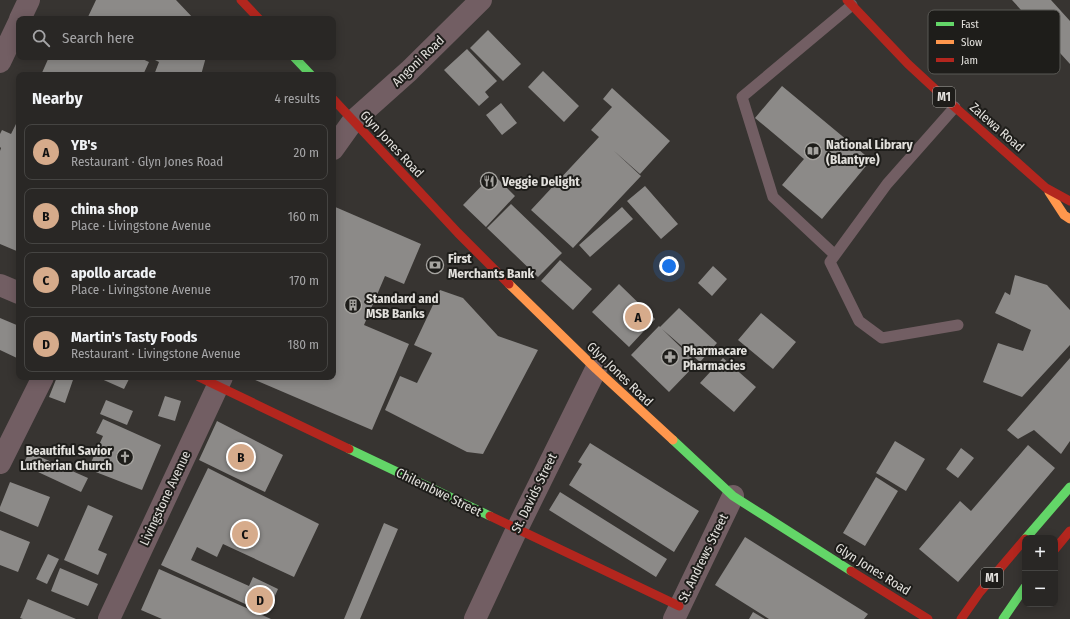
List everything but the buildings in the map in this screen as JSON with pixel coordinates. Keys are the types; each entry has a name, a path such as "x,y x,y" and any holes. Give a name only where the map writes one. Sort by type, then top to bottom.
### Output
{"main road":[{"path":"241,0 256,16"},
{"name":"Zalewa Road","path":"849,3 908,64 955,107 1046,188 1070,201"},
{"path":"297,60 308,72"},
{"name":"Glyn Jones Road","path":"336,102 458,233 596,369 733,496 928,619"},
{"name":"Zalewa Road","path":"1046,188 1064,215 1070,219"},
{"name":"Chilembwe Street","path":"213,380 517,529 676,613"},
{"name":"M1","path":"1029,535 1070,487"},
{"path":"1058,545 1070,531"},
{"name":"M1","path":"961,619 980,592 1022,544"},
{"name":"M1","path":"1003,619 1022,591"}],"street":[{"path":"22,16 29,0"},
{"name":"Angoni Road","path":"353,121 409,71 481,0"},
{"path":"0,62 16,28"},
{"path":"336,145 353,121"},
{"path":"0,284 16,292"},
{"name":"St. Davids Street","path":"475,619 517,529 596,369"},
{"path":"0,462 41,380"},
{"name":"Livingstone Avenue","path":"109,619 213,380"},
{"name":"St. Andrews Street","path":"676,613 733,496"}],"lane":[{"path":"835,256 773,197 742,97 849,3"},
{"path":"955,107 887,184 830,262 859,321 882,338 958,325"}],"traffic: fast":[{"path":"297,60 308,72"},
{"path":"673,440 733,496 851,571"},
{"path":"349,449 490,516"},
{"path":"1029,535 1070,487"},
{"path":"1003,619 1022,591"}],"traffic: slow":[{"path":"1049,192 1064,215 1070,219"},
{"path":"509,284 596,369 673,440"}],"traffic: jam":[{"path":"241,0 256,16"},
{"path":"847,0 908,64 948,101 1046,188 1070,201"},
{"path":"336,102 458,233 509,284"},
{"path":"205,380 349,449"},
{"path":"490,516 679,606"},
{"path":"1058,545 1070,531"},
{"path":"961,619 980,592 1022,543"},
{"path":"851,571 928,619"}],"place":[{"name":"National Library (Blantyre)","path":"813,151"},
{"name":"Veggie Delight","path":"489,181"},
{"name":"First Merchants Bank","path":"435,265"},
{"name":"Standard and MSB Banks","path":"353,305"},
{"name":"YB's","path":"638,317"},
{"name":"Pharmacare Pharmacies","path":"670,357"},
{"name":"Beautiful Savior Lutherian Church","path":"125,457"},
{"name":"china shop","path":"241,457"},
{"name":"apollo arcade","path":"245,534"},
{"name":"Martin's Tasty Foods","path":"260,600"}]}
